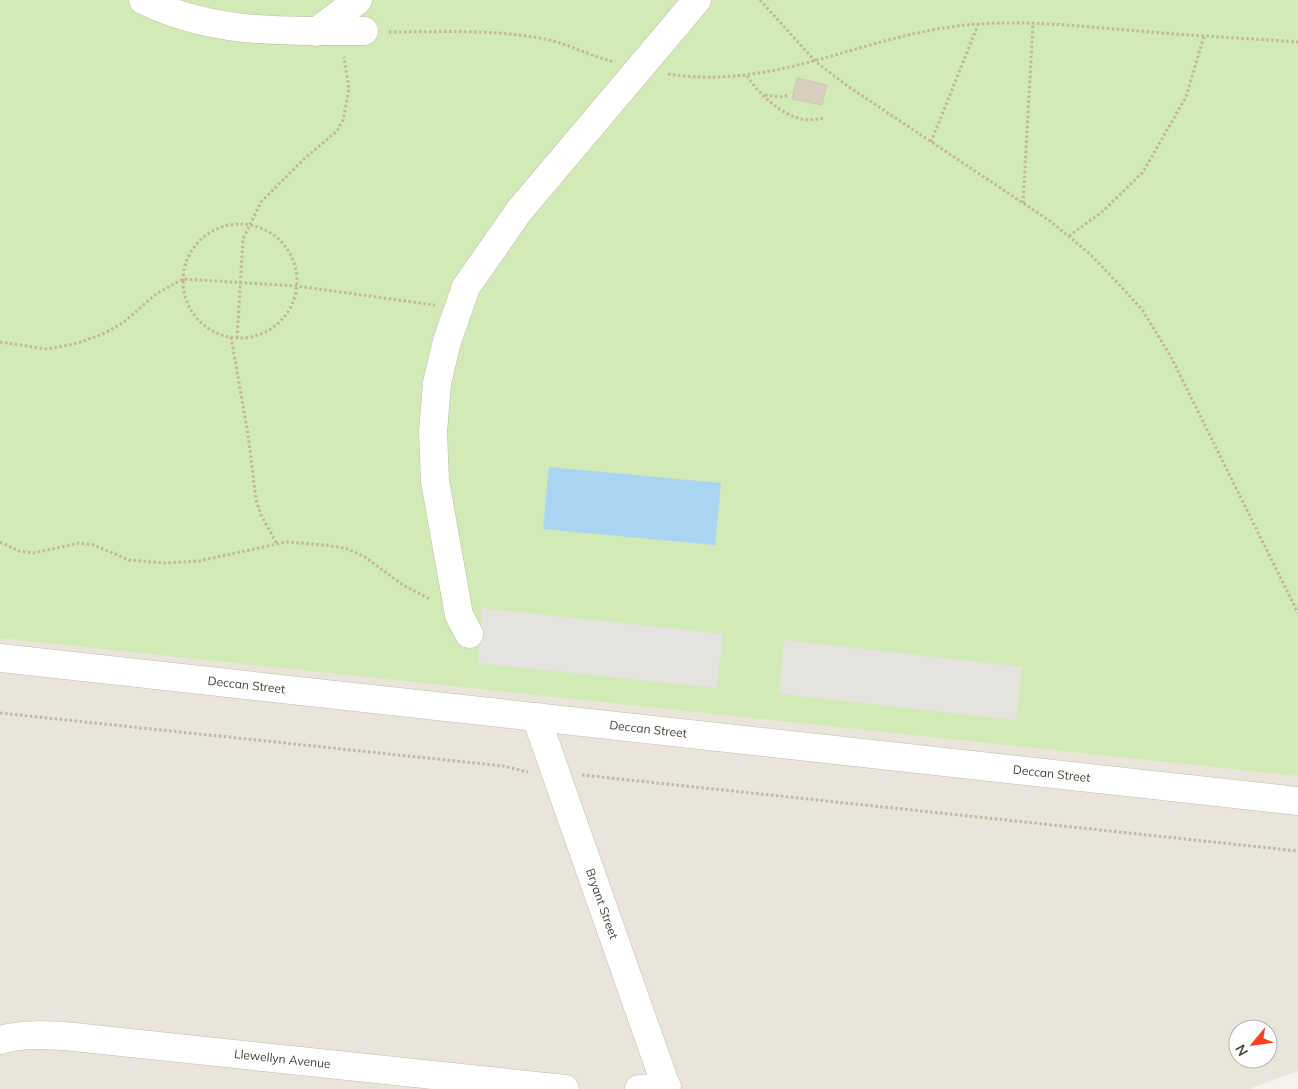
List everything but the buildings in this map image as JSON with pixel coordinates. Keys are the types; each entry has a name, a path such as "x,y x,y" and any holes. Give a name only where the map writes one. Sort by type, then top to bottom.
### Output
{"street":[{"path":"143,0 189,18 216,25 260,31 341,31 358,0"},
{"path":"464,624 435,481 433,432 437,383 447,341 458,308 466,287 519,211 697,0"},
{"name":"Deccan Street","path":"0,658 1298,801"},
{"name":"Bryant Street","path":"536,717 667,1088"},
{"name":"Llewellyn Avenue","path":"0,1040 10,1037 43,1035 74,1037 565,1089"},
{"path":"640,1089 667,1088"}],"path":[{"path":"760,0 816,62 849,87 1069,236 1116,280 1143,312 1158,335 1298,613"},
{"path":"931,142 978,24"},
{"path":"237,338 243,238 249,225 261,202 337,131 343,120 349,89 341,31 467,32 519,36 569,46 608,61 639,68 687,77 725,78 746,76 816,62 903,36 978,24 1033,24 1298,42"},
{"path":"1023,204 1033,24"},
{"path":"1069,236 1102,212 1143,172 1186,98 1204,36"},
{"path":"746,76 763,94 795,117 803,119 825,118"},
{"path":"763,94 782,97 789,95"},
{"path":"234,223 256,226 274,237 290,254 296,277 295,298 286,317 268,332 245,338 224,337 205,326 190,310 182,288 183,279 185,266 194,246 212,231 234,223"},
{"path":"0,342 47,349 78,343 103,334 124,322 156,294 183,279 241,281 296,286 458,308"},
{"path":"231,337 248,434 256,500 261,515 277,544"},
{"path":"0,542 19,551 34,553 79,543 94,545 129,560 164,564 199,561 277,544 299,542 348,549 364,557 403,585 464,624"},
{"path":"0,713 1298,851"}],"shaded area":[{"path":"0,0 1298,0 1298,1071 1249,1089 0,1089"},
{"path":"482,608 723,634 717,688 478,663"},
{"path":"784,640 1022,667 1016,720 779,694"}],"green space":[{"path":"0,0 1298,0 1298,776 0,638"}],"water":[{"path":"549,467 721,483 715,545 543,529"}]}
